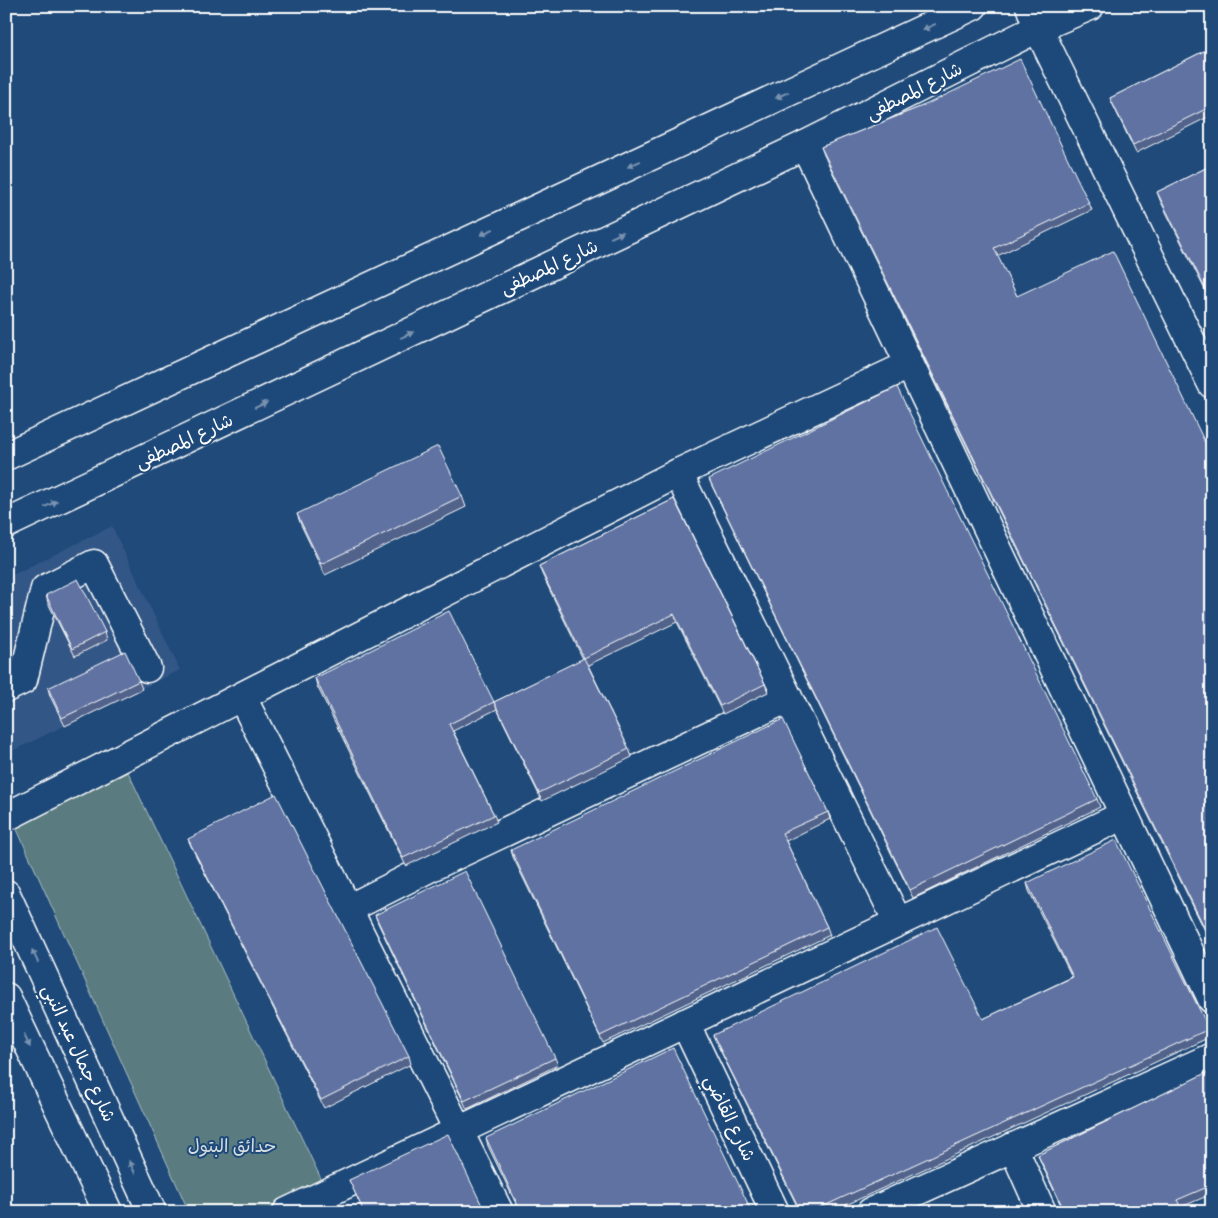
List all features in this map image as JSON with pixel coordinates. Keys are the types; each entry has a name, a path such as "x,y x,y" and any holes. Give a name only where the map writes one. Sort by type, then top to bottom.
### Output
{"street":[{"path":"6,456 973,6"},
{"name":"شارع المصطفى","path":"6,524 158,454 805,145 1034,17 1090,6"},
{"path":"1034,17 1212,384"},
{"path":"805,145 1212,999"},
{"path":"6,817 678,473 909,365"},
{"path":"678,473 898,922"},
{"path":"6,688 23,680 45,589 94,564 147,668"},
{"path":"242,697 499,1212"},
{"path":"348,909 435,865 788,698"},
{"path":"287,1212 1124,815"},
{"name":"شارع جمال عبد النبي","path":"6,894 152,1212"},
{"path":"6,997 108,1212"},
{"name":"شارع القاضي","path":"685,1023 775,1212"},
{"path":"871,1212 1212,1056"},
{"path":"1013,1147 1042,1212"}],"shaded area":[{"path":"112,526 180,670 6,754 6,578"}],"green space":[{"name":"حدائق البتول","path":"128,772 323,1183 261,1212 189,1212 15,825"}],"building":[{"path":"1212,47 1212,106 1133,145 1110,98"},
{"path":"1020,59 1089,203 994,248 1017,296 1113,251 1212,457 1212,943 821,147 925,105"},
{"path":"1212,165 1212,302 1157,192"},
{"path":"897,387 1097,799 910,890 709,479"},
{"path":"438,446 462,496 321,564 297,514"},
{"path":"674,499 765,684 720,706 674,614 584,658 539,566"},
{"path":"78,579 105,632 72,649 46,595"},
{"path":"449,611 494,702 449,724 494,815 403,858 315,678"},
{"path":"125,651 139,681 62,718 48,688"},
{"path":"584,658 629,749 539,793 494,702"},
{"path":"783,719 828,812 782,833 827,927 600,1036 511,850"},
{"path":"276,794 409,1056 321,1100 188,839"},
{"path":"1116,840 1209,1029 811,1212 801,1212 713,1035 937,927 983,1019 1073,977 1027,883"},
{"path":"465,871 555,1058 464,1101 375,915"},
{"path":"673,1048 752,1212 521,1212 486,1138"},
{"path":"1212,1070 1212,1185 1177,1200 1183,1212 1065,1212 1038,1155"},
{"path":"448,1134 485,1212 364,1212 349,1180"},
{"path":"6,1193 14,1212 6,1212"}]}
